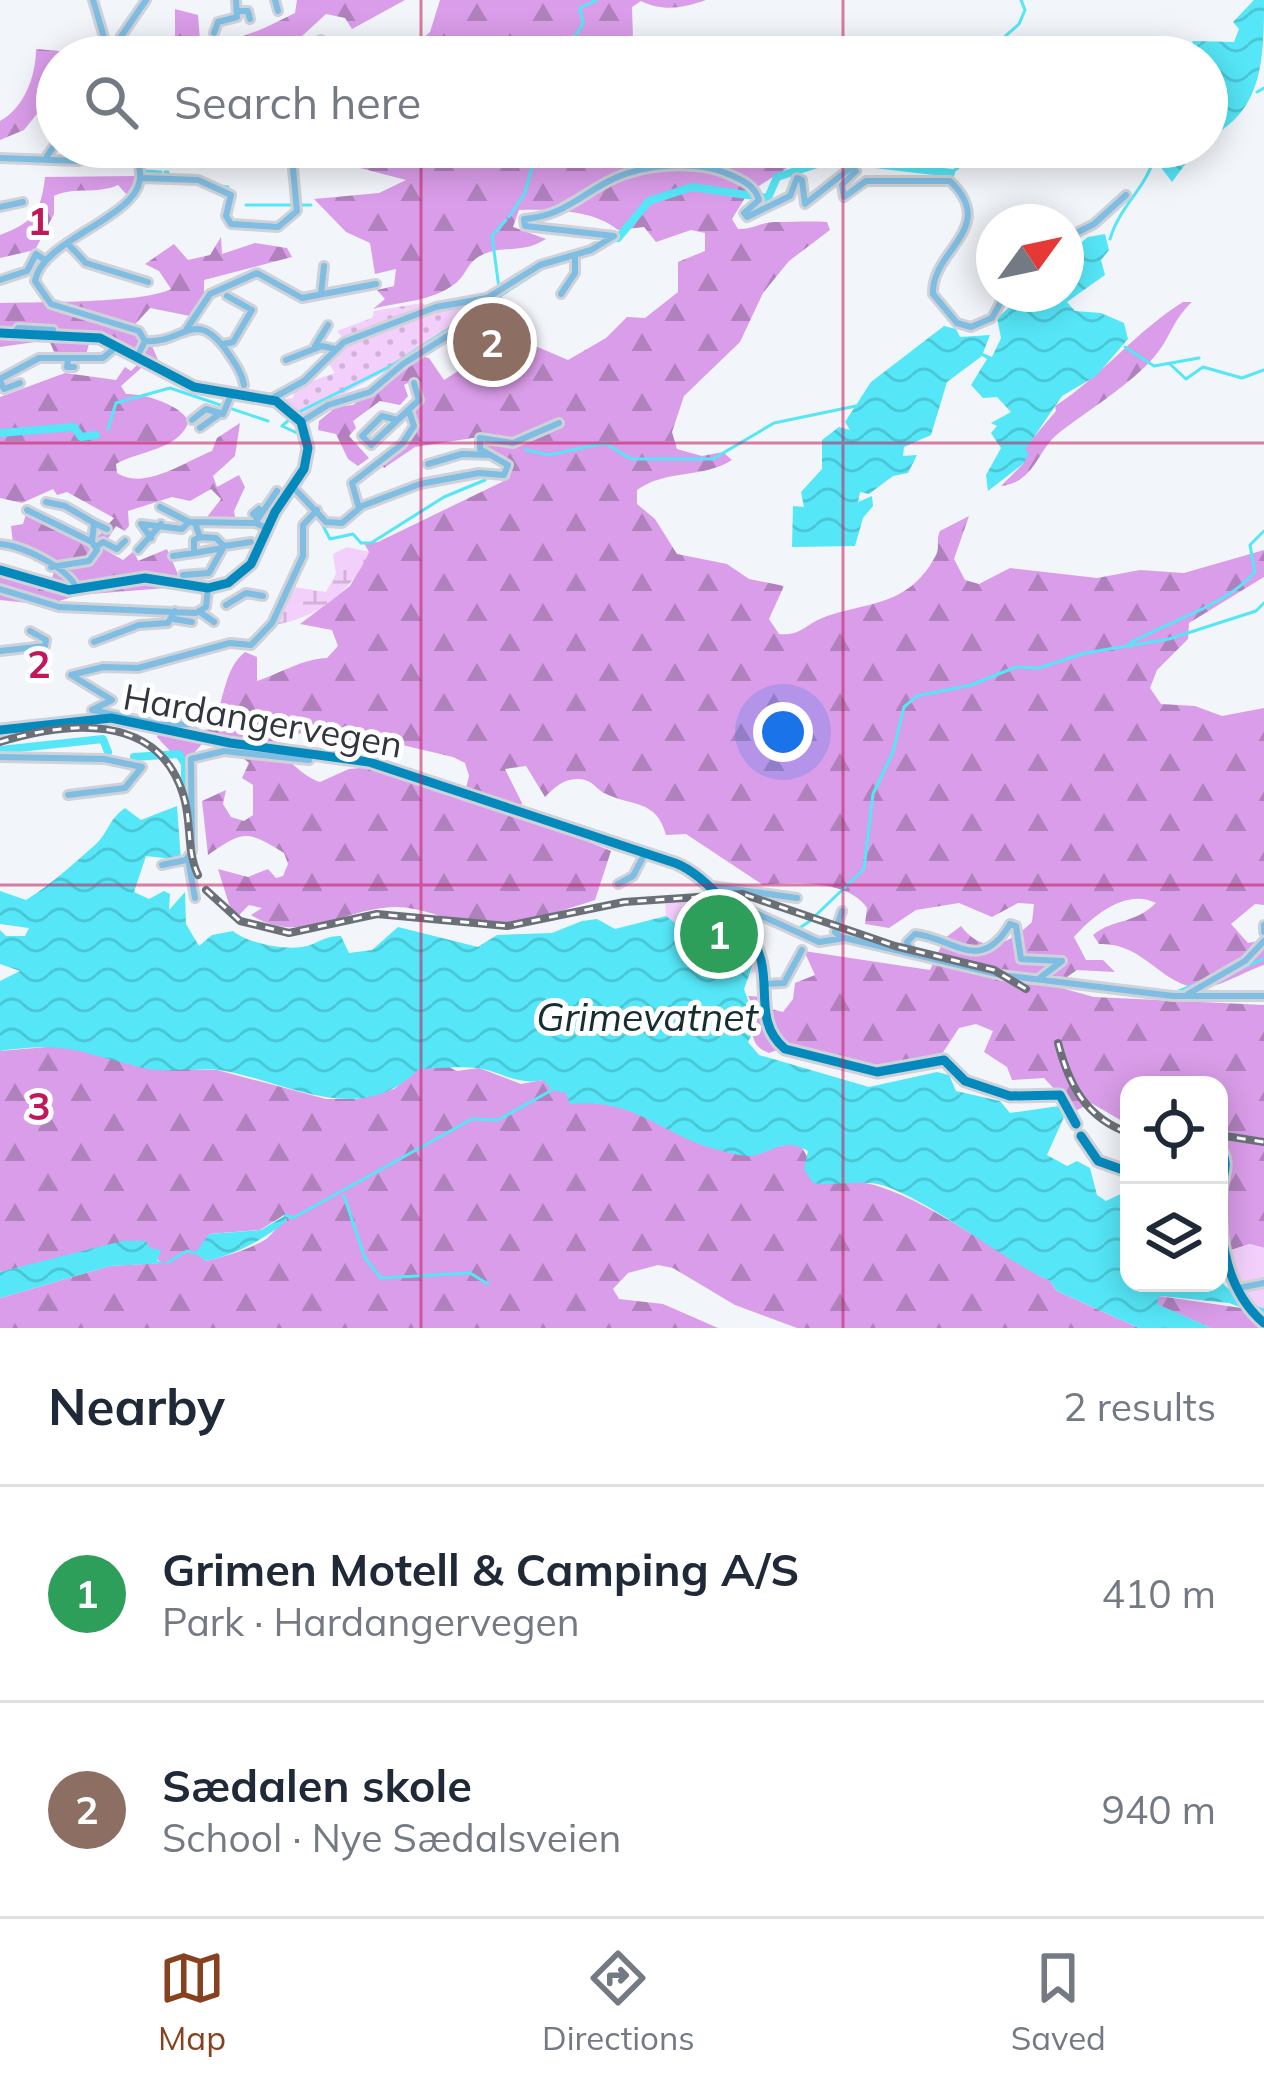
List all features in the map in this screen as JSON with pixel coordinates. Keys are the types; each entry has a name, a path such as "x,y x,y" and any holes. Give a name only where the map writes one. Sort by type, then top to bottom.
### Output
{"main road":[{"path":"0,331 94,336 229,402 271,399 301,422 308,454 245,572 208,588 145,578 77,590 0,570"},
{"name":"Hardangervegen","path":"0,730 117,716 285,756 408,772 645,853 691,870 711,886 759,955 769,1029 796,1055 877,1072 944,1060 964,1081 1010,1096 1057,1094 1068,1102 1076,1124"},
{"path":"1081,1136 1098,1162 1120,1169"},
{"path":"1225,1184 1223,1248 1255,1313"}],"street":[{"path":"93,0 104,36"},
{"path":"121,36 146,0"},
{"path":"214,33 216,23 236,19 236,0"},
{"path":"275,0 278,10"},
{"path":"237,10 248,11 250,19"},
{"path":"0,158 36,156"},
{"path":"138,168 142,178 132,198 45,260 35,281 47,302 105,317 139,331 146,341"},
{"path":"142,178 195,179 227,191 233,201 226,220 239,227 278,227 292,220 298,204 294,168"},
{"path":"301,422 328,405 370,392 545,263 576,257 605,243 614,233 525,226 522,221 555,215 618,177 669,168"},
{"path":"711,168 747,183 759,199 744,217 785,200 797,178 802,180 805,203 849,168"},
{"path":"854,168 842,185 844,197 866,181 950,181 966,205 968,220 936,274 933,294 967,327 992,318 995,312"},
{"path":"1084,229 1126,195"},
{"path":"0,207 23,202"},
{"path":"68,244 86,263 148,282"},
{"path":"0,280 27,272 36,254 45,260"},
{"path":"561,294 576,257"},
{"path":"321,294 324,266"},
{"path":"186,330 210,294 262,273 300,298 376,284"},
{"path":"223,344 233,342 252,310 227,296"},
{"path":"286,360 314,349 334,349 436,307 492,303"},
{"path":"467,319 468,304"},
{"path":"314,349 328,325"},
{"path":"14,332 53,330"},
{"path":"138,355 146,341 186,330 207,330 223,344 244,385"},
{"path":"20,382 8,389 0,380 38,358 71,363 104,358 117,344"},
{"path":"271,399 308,377 334,349"},
{"path":"163,363 173,374 202,385"},
{"path":"397,420 382,416 362,436 374,445 409,411 421,398 415,383"},
{"path":"200,428 229,402"},
{"path":"192,419 206,409 218,415"},
{"path":"359,508 352,483 402,444 414,426 409,411"},
{"path":"292,486 337,524 359,508 420,484 508,472 508,465 478,446 483,436 513,443 559,423"},
{"path":"428,464 462,454 490,455"},
{"path":"151,538 139,525 179,529 192,522 255,516 277,490"},
{"path":"46,502 57,502 109,531 93,540"},
{"path":"160,507 192,522 200,537"},
{"path":"27,510 115,549 124,541"},
{"path":"196,724 160,725 92,710 112,700 72,674 133,669 230,643 251,645 265,633 281,604 303,556 300,531 317,510"},
{"path":"255,516 267,528"},
{"path":"51,567 93,559 94,523"},
{"path":"138,550 161,524"},
{"path":"194,553 194,540 200,537 216,538 227,548"},
{"path":"173,556 250,542"},
{"path":"0,544 21,548 73,579 77,590"},
{"path":"183,575 209,573 227,548"},
{"path":"0,589 59,607 174,615 200,612 206,607 208,588"},
{"path":"226,605 233,596 263,596"},
{"path":"200,612 214,622"},
{"path":"94,641 174,615 192,622"},
{"path":"0,651 45,646 46,640 30,631"},
{"path":"195,898 188,859 190,759 224,752 309,760"},
{"path":"0,757 104,759 142,767 123,789 68,795"},
{"path":"618,884 633,876 645,853"},
{"path":"162,865 188,859"},
{"name":"Hardangervegen","path":"711,886 797,898"},
{"path":"723,904 739,898 812,940 829,944 841,938"},
{"path":"745,933 748,907"},
{"path":"842,910 835,932 841,938 917,958 1186,997 1264,997"},
{"path":"917,958 907,949 915,934 979,952 998,944 1013,923 1021,958 1062,961 1041,977"},
{"path":"1186,997 1245,961 1264,933"},
{"path":"763,984 784,982 802,950"},
{"path":"1239,1288 1264,1283"},
{"path":"1251,1328 1255,1313"}],"green space":[{"path":"297,0 405,0 352,29 345,18 326,14 302,36 241,36 295,13"},
{"path":"440,0 706,0 673,8 641,1 632,7 633,36 425,36"},
{"path":"175,9 198,15 200,36 175,36"},
{"path":"36,49 36,115 24,130 0,140 0,121 16,108 34,70"},
{"path":"360,168 787,168 748,193 732,219 738,229 772,222 827,222 830,230 789,261 763,293 740,342 684,396 672,432 677,449 702,456 723,452 732,460 637,490 637,504 655,519 677,554 727,564 749,579 784,586 769,619 779,634 797,632 822,618 885,600 912,586 935,557 940,531 969,516 954,559 965,580 979,584 1010,568 1097,578 1140,570 1184,573 1264,550 1264,577 1189,623 1188,639 1157,670 1150,688 1161,704 1195,706 1222,716 1264,708 1264,905 1255,904 1231,924 1248,943 1264,940 1264,965 1200,988 1174,980 1128,950 1099,944 1093,935 1156,903 1134,899 1101,913 1074,937 1086,960 1103,960 1115,972 1077,970 1054,986 1094,997 1264,1005 1264,1248 1250,1244 1228,1251 1228,1076 1120,1076 1120,1120 1091,1103 1064,1117 1058,1093 1044,1078 1012,1080 1007,1067 984,1052 993,1031 976,1024 959,1028 938,1060 876,1076 777,1050 769,1053 755,1042 748,996 765,997 766,1008 783,1012 793,999 795,983 815,975 804,951 930,970 945,938 961,926 978,941 995,944 1032,922 1034,904 1018,903 992,917 959,903 916,910 889,928 865,924 867,908 847,892 804,884 763,885 686,834 666,835 649,809 604,793 588,781 564,782 545,797 526,766 505,769 522,803 520,814 611,851 595,900 500,924 467,923 394,907 287,927 251,915 262,908 249,905 234,920 218,869 248,877 268,869 276,878 283,876 288,864 284,853 245,836 208,855 202,801 226,790 223,804 231,817 244,821 253,815 253,785 242,778 249,763 236,752 203,743 183,765 157,737 160,724 189,732 211,729 232,668 245,652 257,657 257,681 327,658 338,646 332,630 300,624 350,586 369,552 364,543 378,542 510,478 509,467 479,448 479,437 415,447 384,468 381,463 402,447 417,424 414,412 424,399 416,379 404,385 408,396 400,405 380,401 353,421 356,428 349,436 369,458 358,466 348,459 336,434 318,430 319,421 336,407 353,405 420,356 429,358 444,380 474,361 512,348 516,354 533,345 568,360 606,338 627,317 645,318 678,292 678,262 705,251 705,233 691,230 656,242 644,227 618,230 584,214 519,210 513,227 546,239 482,255 456,283 437,294 373,309 385,299 377,290 394,286 396,269 375,274 370,243 346,232 314,199 379,193 406,180","holes":["311,731 350,740 360,735 465,763 469,776 465,792 371,767 349,769 320,782 276,752 283,737"]},
{"path":"137,176 128,196 118,185 54,196 54,214 35,250 0,258 0,235 34,214 45,177"},
{"path":"221,237 222,254 255,243 287,248 292,257 204,280 204,297 190,316 150,308 129,331 152,346 162,369 149,361 121,386 126,394 161,401 189,421 168,444 116,464 117,473 128,478 152,477 212,451 217,438 240,423 235,456 213,476 217,487 239,475 245,487 234,511 236,521 204,521 221,499 211,489 190,501 172,497 128,511 129,526 125,531 116,526 102,548 123,560 134,551 138,561 167,549 180,579 166,588 78,595 47,605 0,600 0,563 51,582 54,571 13,543 11,526 23,524 26,514 91,544 114,518 67,492 57,495 53,489 22,503 0,498 0,397 65,373 116,380 125,367 131,371 139,363 90,340 86,355 55,354 49,340 0,347 0,303 158,294 171,289 159,271 145,264 174,244 188,260 210,255"},
{"path":"460,302 463,322 302,418 279,400 293,398 295,387 335,373 326,359 346,342 337,331 372,318 374,311 422,303 431,310"},
{"path":"1183,302 1192,302 1145,367 1052,439 1022,478 1001,486 1024,463 1022,451 1056,411 1055,406"},
{"path":"347,547 369,552 353,580 317,610 273,625 294,587 326,592 336,574 333,554"},
{"path":"715,896 752,945 760,971 751,973 753,964 740,939 700,942 666,916 665,901"},
{"path":"70,1045 185,1069 217,1070 326,1099 357,1099 394,1089 419,1069 445,1065 457,1071 479,1068 521,1084 543,1080 567,1093 570,1103 637,1113 739,1154 801,1146 823,1184 848,1181 907,1198 1050,1281 1057,1291 1139,1328 797,1328 735,1305 673,1268 658,1265 628,1273 613,1289 619,1299 663,1304 718,1328 0,1328 0,1298 110,1266 161,1263 139,1241 0,1272 0,1051","holes":["285,1218 266,1239 250,1247 206,1261 197,1254 209,1234 260,1230"]},
{"path":"1250,1244 1264,1248 1264,1308 1251,1305 1228,1251"},
{"path":"1159,1296 1255,1310 1263,1328 1211,1328 1156,1304"}],"water":[{"path":"1254,0 1264,0 1257,81 1240,114 1228,125 1228,42 1234,42 1239,29 1233,22"},
{"path":"1162,168 1182,168 1172,182"},
{"path":"1105,234 1109,250 1101,260 1105,275 1084,290 1084,240"},
{"path":"1004,312 1101,313 1124,323 1128,339 1096,376 1062,396 1025,450 1029,453 1024,463 988,491 986,475 1001,448 991,433 997,426 991,423 1011,412 997,397 983,398 971,385 987,359 982,356 947,382 931,435 904,447 903,456 917,455 908,473 893,476 869,494 860,492 858,502 872,496 873,506 863,518 855,546 792,547 793,506 804,507 801,492 822,469 822,440 839,427 850,430 845,422 871,382 944,326 956,329 960,337 990,335 983,353 992,357 1001,338 997,318"},
{"name":"Grimevatnet","path":"177,806 181,860 146,856 134,892 149,899 164,891 170,894 169,910 185,892 186,924 199,946 212,935 233,931 256,942 285,947 341,936 349,953 372,950 398,927 478,947 497,935 552,933 597,919 615,929 666,916 700,942 740,939 753,964 744,989 757,1025 748,1042 759,1055 869,1087 937,1072 949,1075 956,1091 1000,1101 1010,1113 1059,1106 1064,1117 1047,1155 1067,1166 1077,1161 1090,1168 1097,1195 1106,1201 1120,1194 1120,1292 1228,1292 1228,1288 1244,1303 1264,1308 1264,1316 1229,1303 1160,1296 1157,1304 1211,1328 1139,1328 1057,1291 1050,1281 888,1187 813,1183 804,1169 808,1151 800,1147 781,1146 743,1156 699,1144 613,1106 570,1104 566,1093 552,1090 543,1080 525,1081 471,1067 419,1069 397,1087 350,1099 301,1092 225,1071 153,1070 59,1048 0,1051 0,981 20,971 0,964 0,930 6,936 25,936 29,928 0,924 0,891 26,900 95,845 125,808 141,820"},
{"path":"286,1215 287,1221 239,1250 206,1261 195,1253 209,1234 261,1230"},
{"path":"122,1241 146,1241 150,1248 161,1250 157,1261 167,1263 110,1266 0,1298 0,1272"}],"waterway":[{"path":"575,36 583,24 580,8 597,0"},
{"path":"1005,36 1019,24 1025,10 1021,0"},
{"path":"1257,92 1264,88"},
{"path":"509,217 525,193 532,168"},
{"path":"618,238 649,201 692,187 768,198 777,177 805,168"},
{"path":"909,168 951,173"},
{"path":"951,173 957,168"},
{"path":"1110,239 1150,168"},
{"path":"145,171 161,172"},
{"path":"219,186 228,187"},
{"path":"246,205 311,205"},
{"path":"499,288 492,236 506,220"},
{"path":"565,261 618,238"},
{"path":"299,412 391,366 545,267"},
{"path":"1125,347 1154,366 1199,358"},
{"path":"1171,365 1186,379 1203,367 1242,378 1264,370"},
{"path":"108,429 116,403 170,388 268,421"},
{"path":"526,450 549,455 605,443 631,459 713,459 774,423 856,406"},
{"path":"289,420 282,426 299,434"},
{"path":"0,433 74,427 81,437 96,435"},
{"path":"321,522 330,539 353,534 361,543 371,543 444,497 485,480"},
{"path":"1130,643 1213,604 1242,584 1255,572 1250,545 1264,531"},
{"path":"815,916 864,869 873,794 893,752 904,707 917,696 971,685 1016,667 1039,668 1085,653 1169,639 1256,611 1264,603"},
{"path":"0,750 103,739 108,752"},
{"path":"134,757 179,754 185,764 185,793"},
{"path":"696,935 725,905"},
{"path":"795,931 813,919"},
{"path":"856,944 881,949"},
{"path":"896,953 939,963"},
{"path":"1227,974 1264,959"},
{"path":"948,966 973,972"},
{"path":"1130,988 1174,993 1206,980"},
{"path":"286,1215 293,1218 472,1119 498,1120 552,1090"},
{"path":"344,1196 365,1258 381,1278 470,1273 488,1284"},
{"path":"167,1263 187,1251 195,1253"}],"railway":[{"path":"0,742 52,730 106,729 153,748 170,767 183,794 198,875"},
{"path":"206,890 240,921 289,933 377,914 507,926 624,902 743,894 895,946 994,970 1026,989"},
{"path":"1058,1043 1082,1098 1101,1119 1120,1129"},
{"path":"1228,1136 1264,1142"}],"place":[{"name":"Sædalen skole","path":"492,342"},
{"name":"Grimen Motell & Camping A/S","path":"719,934"}]}
